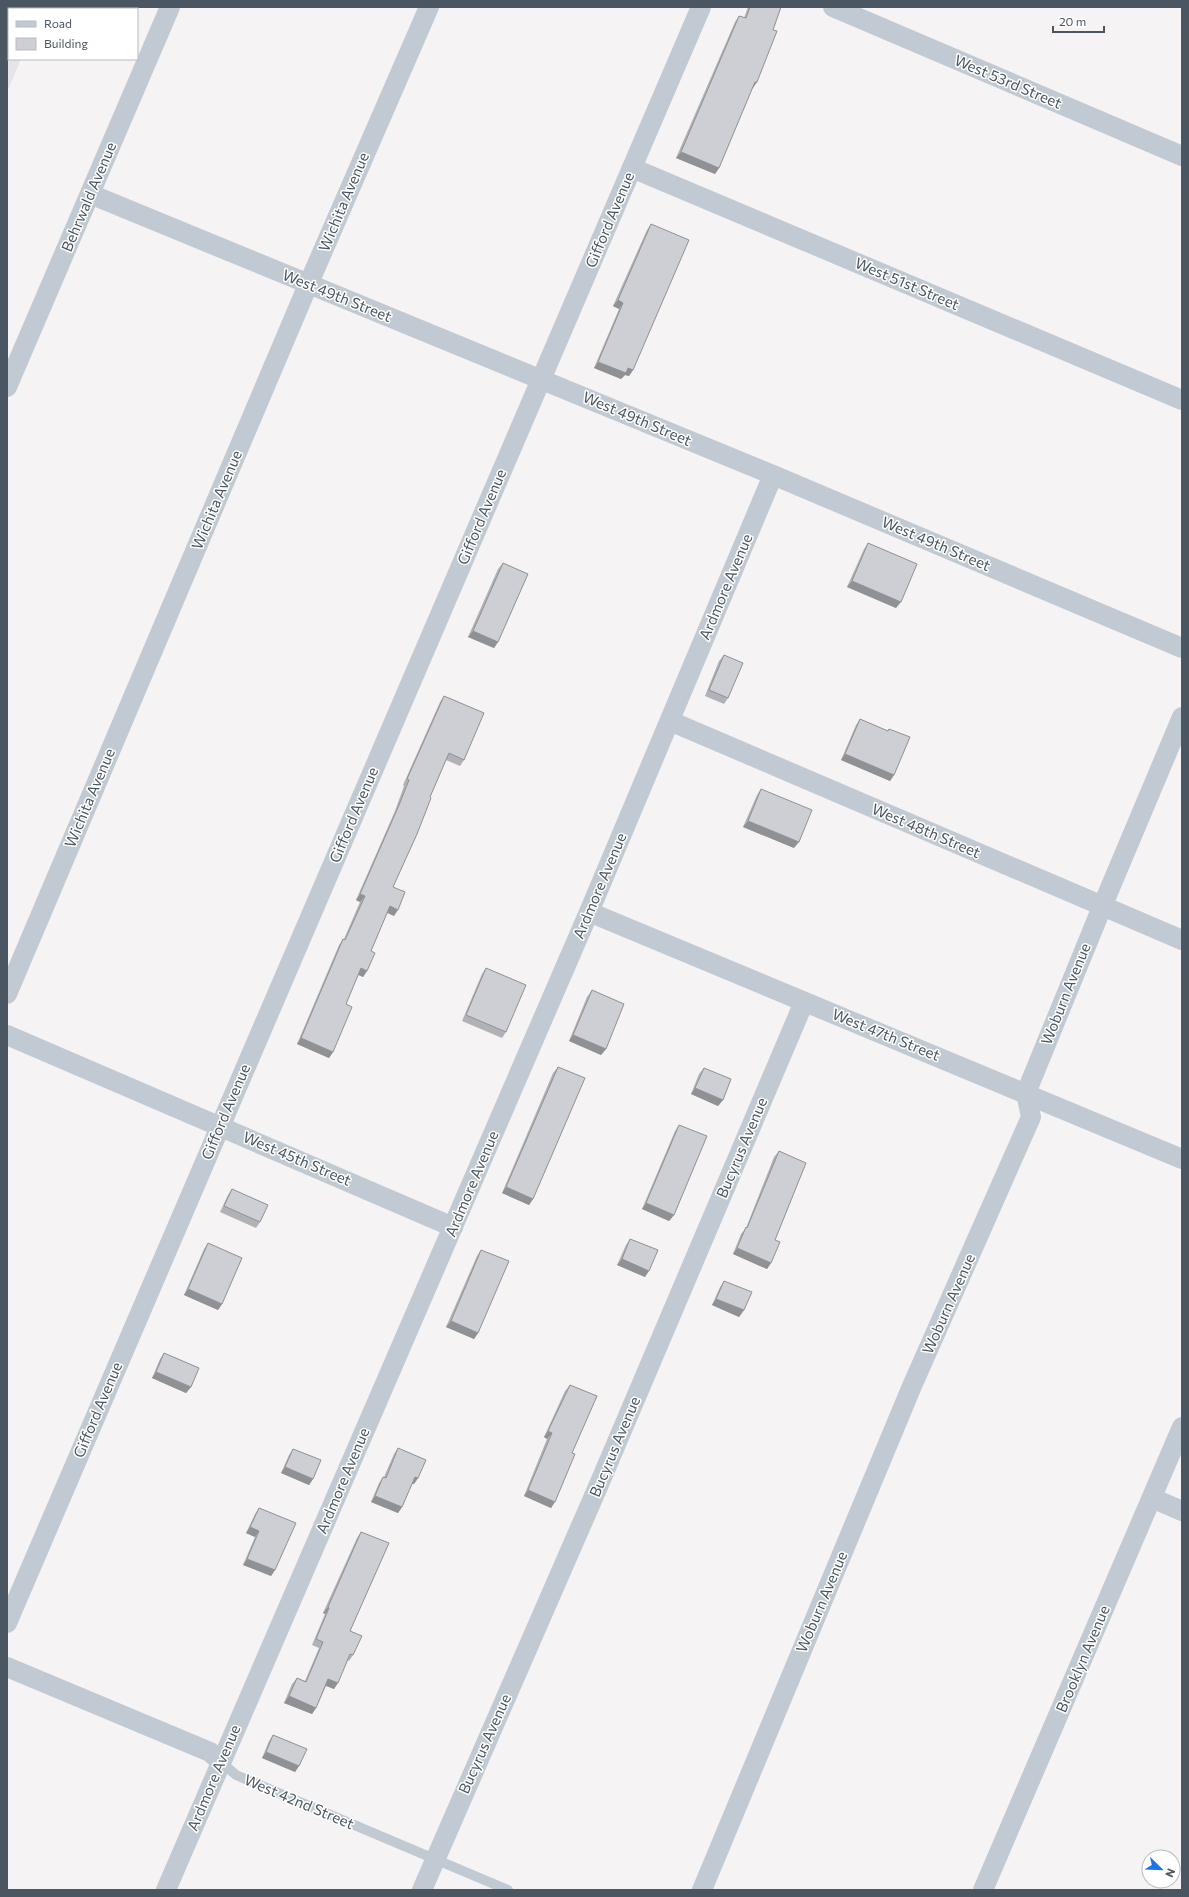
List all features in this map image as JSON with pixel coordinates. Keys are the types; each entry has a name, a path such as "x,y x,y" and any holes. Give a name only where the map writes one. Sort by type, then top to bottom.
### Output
{"street":[{"name":"Behrwald Avenue","path":"7,387 170,7"},
{"name":"Wichita Avenue","path":"7,994 308,285 429,7"},
{"name":"Gifford Avenue","path":"7,1622 701,7"},
{"name":"West 53rd Street","path":"833,7 1182,156"},
{"name":"West 51st Street","path":"632,168 1182,400"},
{"name":"West 49th Street","path":"90,194 308,285 542,379 773,475 1182,648"},
{"name":"Ardmore Avenue","path":"166,1890 589,912 773,475"},
{"name":"Woburn Avenue","path":"702,1890 912,1386 1031,1117 1026,1093 1182,717"},
{"name":"West 48th Street","path":"670,721 1182,940"},
{"name":"West 47th Street","path":"589,912 1182,1159"},
{"name":"Bucyrus Avenue","path":"422,1890 597,1489 804,1002"},
{"name":"West 45th Street","path":"7,1035 220,1125 453,1227"},
{"name":"Brooklyn Avenue","path":"983,1890 1182,1427"},
{"path":"1152,1498 1182,1511"},
{"name":"West 42nd Street","path":"7,1666 210,1752 222,1762"}],"lane":[{"name":"West 42nd Street","path":"222,1762 236,1775 508,1890"}],"shaded area":[{"path":"7,7 44,7 8,8 8,60 21,60 7,92"}],"building":[{"path":"750,7 781,7 773,30 777,31 757,82 755,82 719,168 681,152 739,16 746,18"},
{"path":"651,224 689,240 633,370 628,368 626,373 598,362 623,303 618,300"},
{"path":"868,543 917,564 901,602 852,581"},
{"path":"503,563 528,574 498,642 473,631"},
{"path":"724,655 743,663 728,698 709,690"},
{"path":"444,696 484,713 464,760 449,753 430,797 431,798 417,834 393,887 405,892 398,910 390,906 371,951 375,953 367,971 361,968 346,1004 352,1007 333,1052 301,1038 343,939 345,940 365,896 360,894 399,805 409,780 407,779"},
{"path":"860,719 888,731 889,729 910,737 894,775 845,754"},
{"path":"761,789 812,810 799,842 748,821"},
{"path":"486,968 526,985 506,1032 466,1015"},
{"path":"592,990 624,1004 606,1049 573,1035"},
{"path":"558,1067 585,1078 533,1199 506,1187"},
{"path":"704,1068 731,1079 723,1100 695,1088"},
{"path":"679,1125 707,1136 674,1215 646,1203"},
{"path":"779,1151 806,1163 775,1240 780,1242 771,1263 737,1248 746,1227 747,1228"},
{"path":"232,1189 268,1205 260,1222 224,1206"},
{"path":"630,1239 658,1250 649,1271 622,1259"},
{"path":"208,1243 242,1258 222,1304 188,1289"},
{"path":"481,1250 509,1261 478,1333 451,1321"},
{"path":"724,1281 752,1292 744,1310 716,1299"},
{"path":"164,1353 199,1368 191,1387 156,1372"},
{"path":"570,1385 597,1396 572,1453 575,1454 555,1502 528,1490 552,1433 548,1431"},
{"path":"398,1448 426,1460 418,1478 415,1477 402,1507 375,1496 383,1477 386,1478"},
{"path":"293,1449 321,1460 313,1479 285,1467"},
{"path":"259,1508 296,1523 275,1570 247,1559 259,1531 250,1527"},
{"path":"361,1532 389,1543 350,1631 362,1636 353,1655 350,1654 338,1683 328,1679 316,1708 289,1696 297,1678 306,1682 323,1642 316,1639 329,1608 328,1607"},
{"path":"273,1735 307,1749 299,1766 266,1752"}]}
